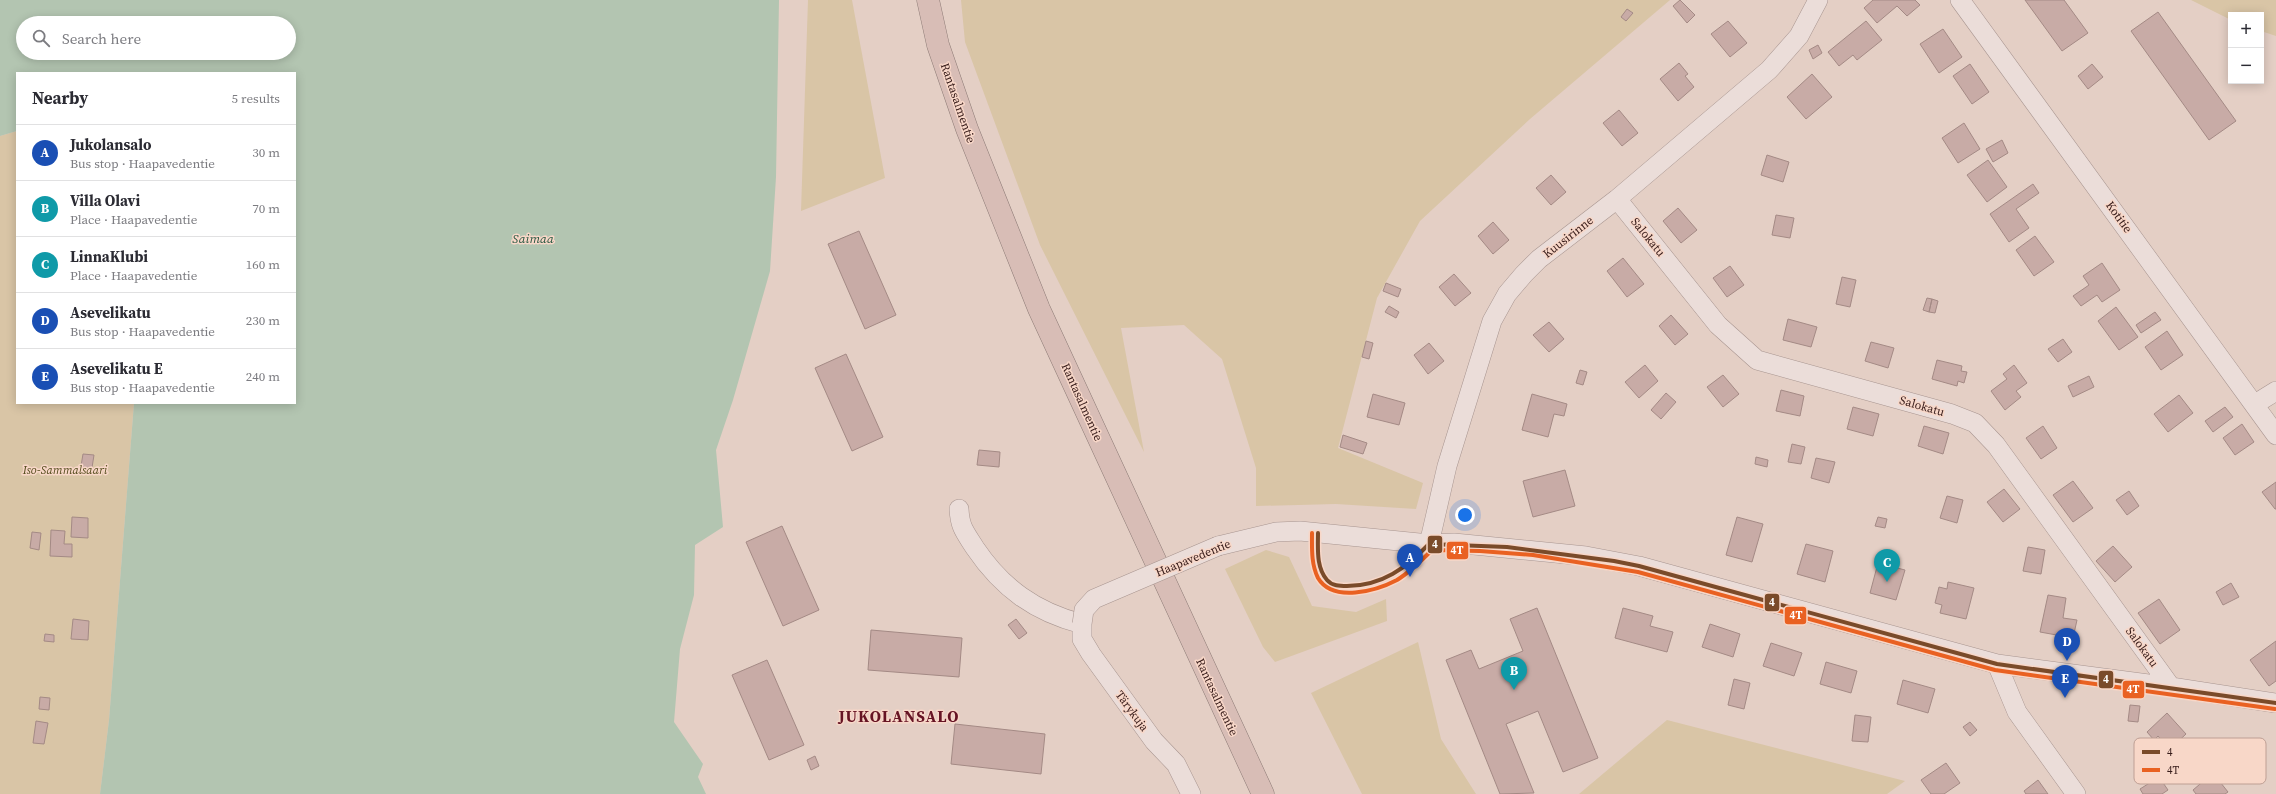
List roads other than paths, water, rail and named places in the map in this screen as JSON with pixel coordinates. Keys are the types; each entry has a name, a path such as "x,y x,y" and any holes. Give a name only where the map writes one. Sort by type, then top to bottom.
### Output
{"highway":[{"name":"Rantasalmentie","path":"928,0 938,45 967,129 1039,309 1263,794"}],"street":[{"name":"Kuusirinne","path":"1429,544 1447,466 1492,321 1507,294 1524,274 1617,199 1769,70 1799,36 1818,0"},
{"name":"Kotitie","path":"1960,0 2255,404 2276,436"},
{"name":"Salokatu","path":"1617,199 1718,325 1757,360 1952,414 1975,423 1996,445 2171,687"},
{"path":"2255,404 2276,391"},
{"path":"959,509 960,525 987,566 1006,586 1032,604 1059,618 1082,624"},
{"name":"Haapavedentie","path":"1082,624 1084,610 1094,599 1218,546 1276,532 1300,531 1429,544 1454,543 1586,556 1639,566 1997,664 2171,687 2276,703"},
{"name":"Tärykuja","path":"1082,624 1082,639 1091,654 1154,742 1176,764 1192,794"},
{"path":"1997,664 2016,712 2076,794"}],"water":[{"name":"Saimaa","path":"0,0 779,0 776,177 770,271 733,400 716,450 723,527 695,545 694,595 680,649 674,722 703,764 698,777 706,794 100,794 109,720 134,404 296,404 296,72 16,72 16,131 0,136"}],"place":[{"name":"Jukolansalo","path":"1410,577"},
{"name":"LinnaKlubi","path":"1887,582"},
{"name":"Asevelikatu","path":"2067,661"},
{"name":"Villa Olavi","path":"1514,690"},
{"name":"Asevelikatu E","path":"2065,698"}],"district":[{"name":"JUKOLANSALO","path":"899,716"}],"park label":[{"name":"Iso-Sammalsaari","path":"65,470"}]}
